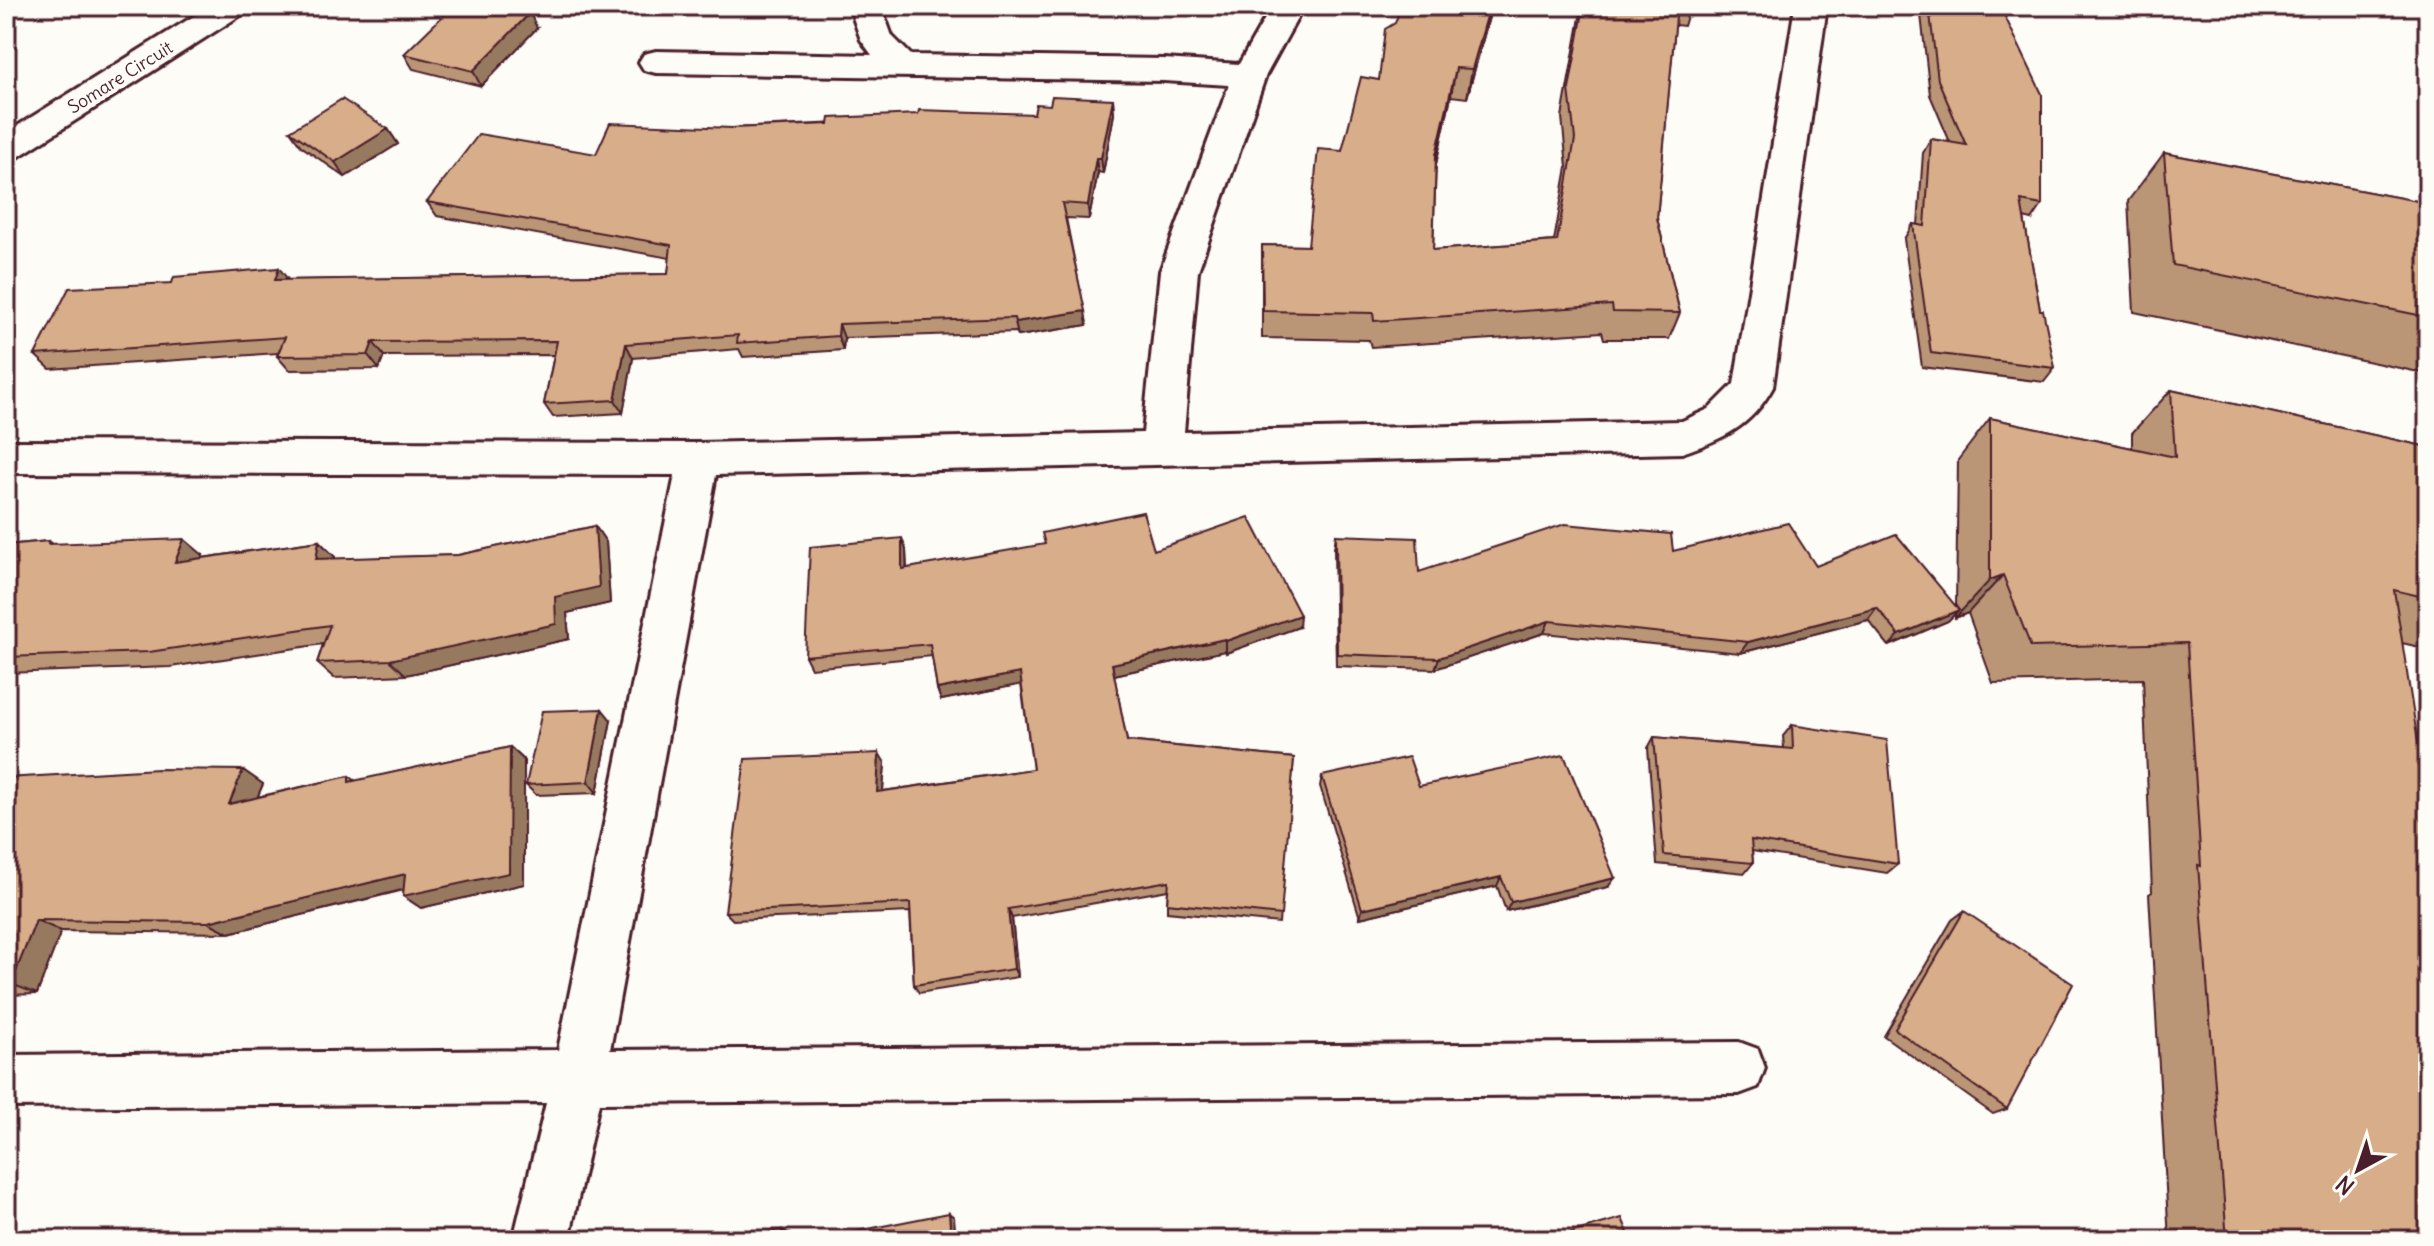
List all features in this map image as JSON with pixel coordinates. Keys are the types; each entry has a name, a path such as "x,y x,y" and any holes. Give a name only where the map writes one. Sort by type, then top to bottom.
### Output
{"street":[{"name":"Somare Circuit","path":"6,149 233,6"},
{"path":"865,6 877,40 903,67"},
{"path":"1162,449 1179,271 1249,75 1288,6"},
{"path":"6,457 699,459 1682,437 1714,427 1739,410 1753,387 1811,6"},
{"path":"656,62 1164,70 1249,75"},
{"path":"541,1240 579,1076 699,459"},
{"path":"6,1081 1739,1068"}],"building":[{"path":"453,6 501,6 530,13 473,71 404,54"},
{"path":"1401,6 1490,6 1472,69 1456,68 1436,155 1433,250 1557,241 1575,139 1569,89 1584,6 1677,6 1657,218 1680,313 1613,312 1612,305 1374,321 1373,313 1263,311 1262,245 1308,246 1318,149 1342,151 1361,77 1379,80 1385,29 1395,23"},
{"path":"1929,6 2000,6 2042,94 2042,205 2021,201 2040,310 2043,310 2055,368 1931,353 1913,224 1925,226 1931,139 1966,145 1938,80"},
{"path":"1052,96 1113,99 1101,158 1096,158 1088,205 1062,203 1085,311 1015,322 1014,318 839,324 838,336 737,343 738,335 626,344 615,400 544,404 557,341 373,342 368,355 277,356 285,337 35,355 69,288 172,283 174,277 279,268 275,280 668,274 671,245 427,202 479,134 596,154 610,123 732,128 829,124 830,118 918,114 919,110 1034,114 1036,104 1050,105"},
{"path":"342,99 388,129 335,162 290,131"},
{"path":"2164,153 2428,203 2428,317 2173,265"},
{"path":"2171,390 2428,447 2428,598 2394,590 2428,806 2428,1240 2227,1240 2198,865 2201,866 2187,643 2031,647 2003,575 1990,580 1990,418 2175,457"},
{"path":"1143,512 1154,550 1249,517 1300,615 1226,641 1112,664 1127,741 1294,758 1281,915 1167,903 1169,881 1008,909 1014,969 914,985 910,903 725,912 745,759 879,753 877,792 1033,769 1020,673 937,689 930,644 805,656 810,547 902,538 902,569 1045,544 1042,533"},
{"path":"1788,523 1816,566 1896,534 1959,610 1899,635 1877,608 1748,642 1549,621 1439,658 1337,654 1336,535 1417,538 1419,572 1565,524 1671,534 1673,551"},
{"path":"595,526 599,587 555,597 556,624 390,660 317,663 330,625 149,652 6,657 6,545 49,541 48,544 184,539 175,562 319,541 316,559 458,555"},
{"path":"602,709 588,782 526,785 542,711"},
{"path":"1792,725 1887,740 1898,864 1751,840 1753,863 1664,855 1654,737 1793,749"},
{"path":"510,747 509,873 403,896 405,874 208,922 36,920 11,984 6,984 6,778 158,769 243,770 229,804 349,776 349,782"},
{"path":"1564,755 1615,878 1511,902 1501,877 1362,909 1322,776 1409,757 1419,786"},
{"path":"1964,911 2073,984 2007,1109 1895,1029"},
{"path":"949,1213 951,1240 812,1240"},
{"path":"1622,1218 1631,1240 1545,1240"},
{"path":"782,1230 782,1240 705,1240"}]}
